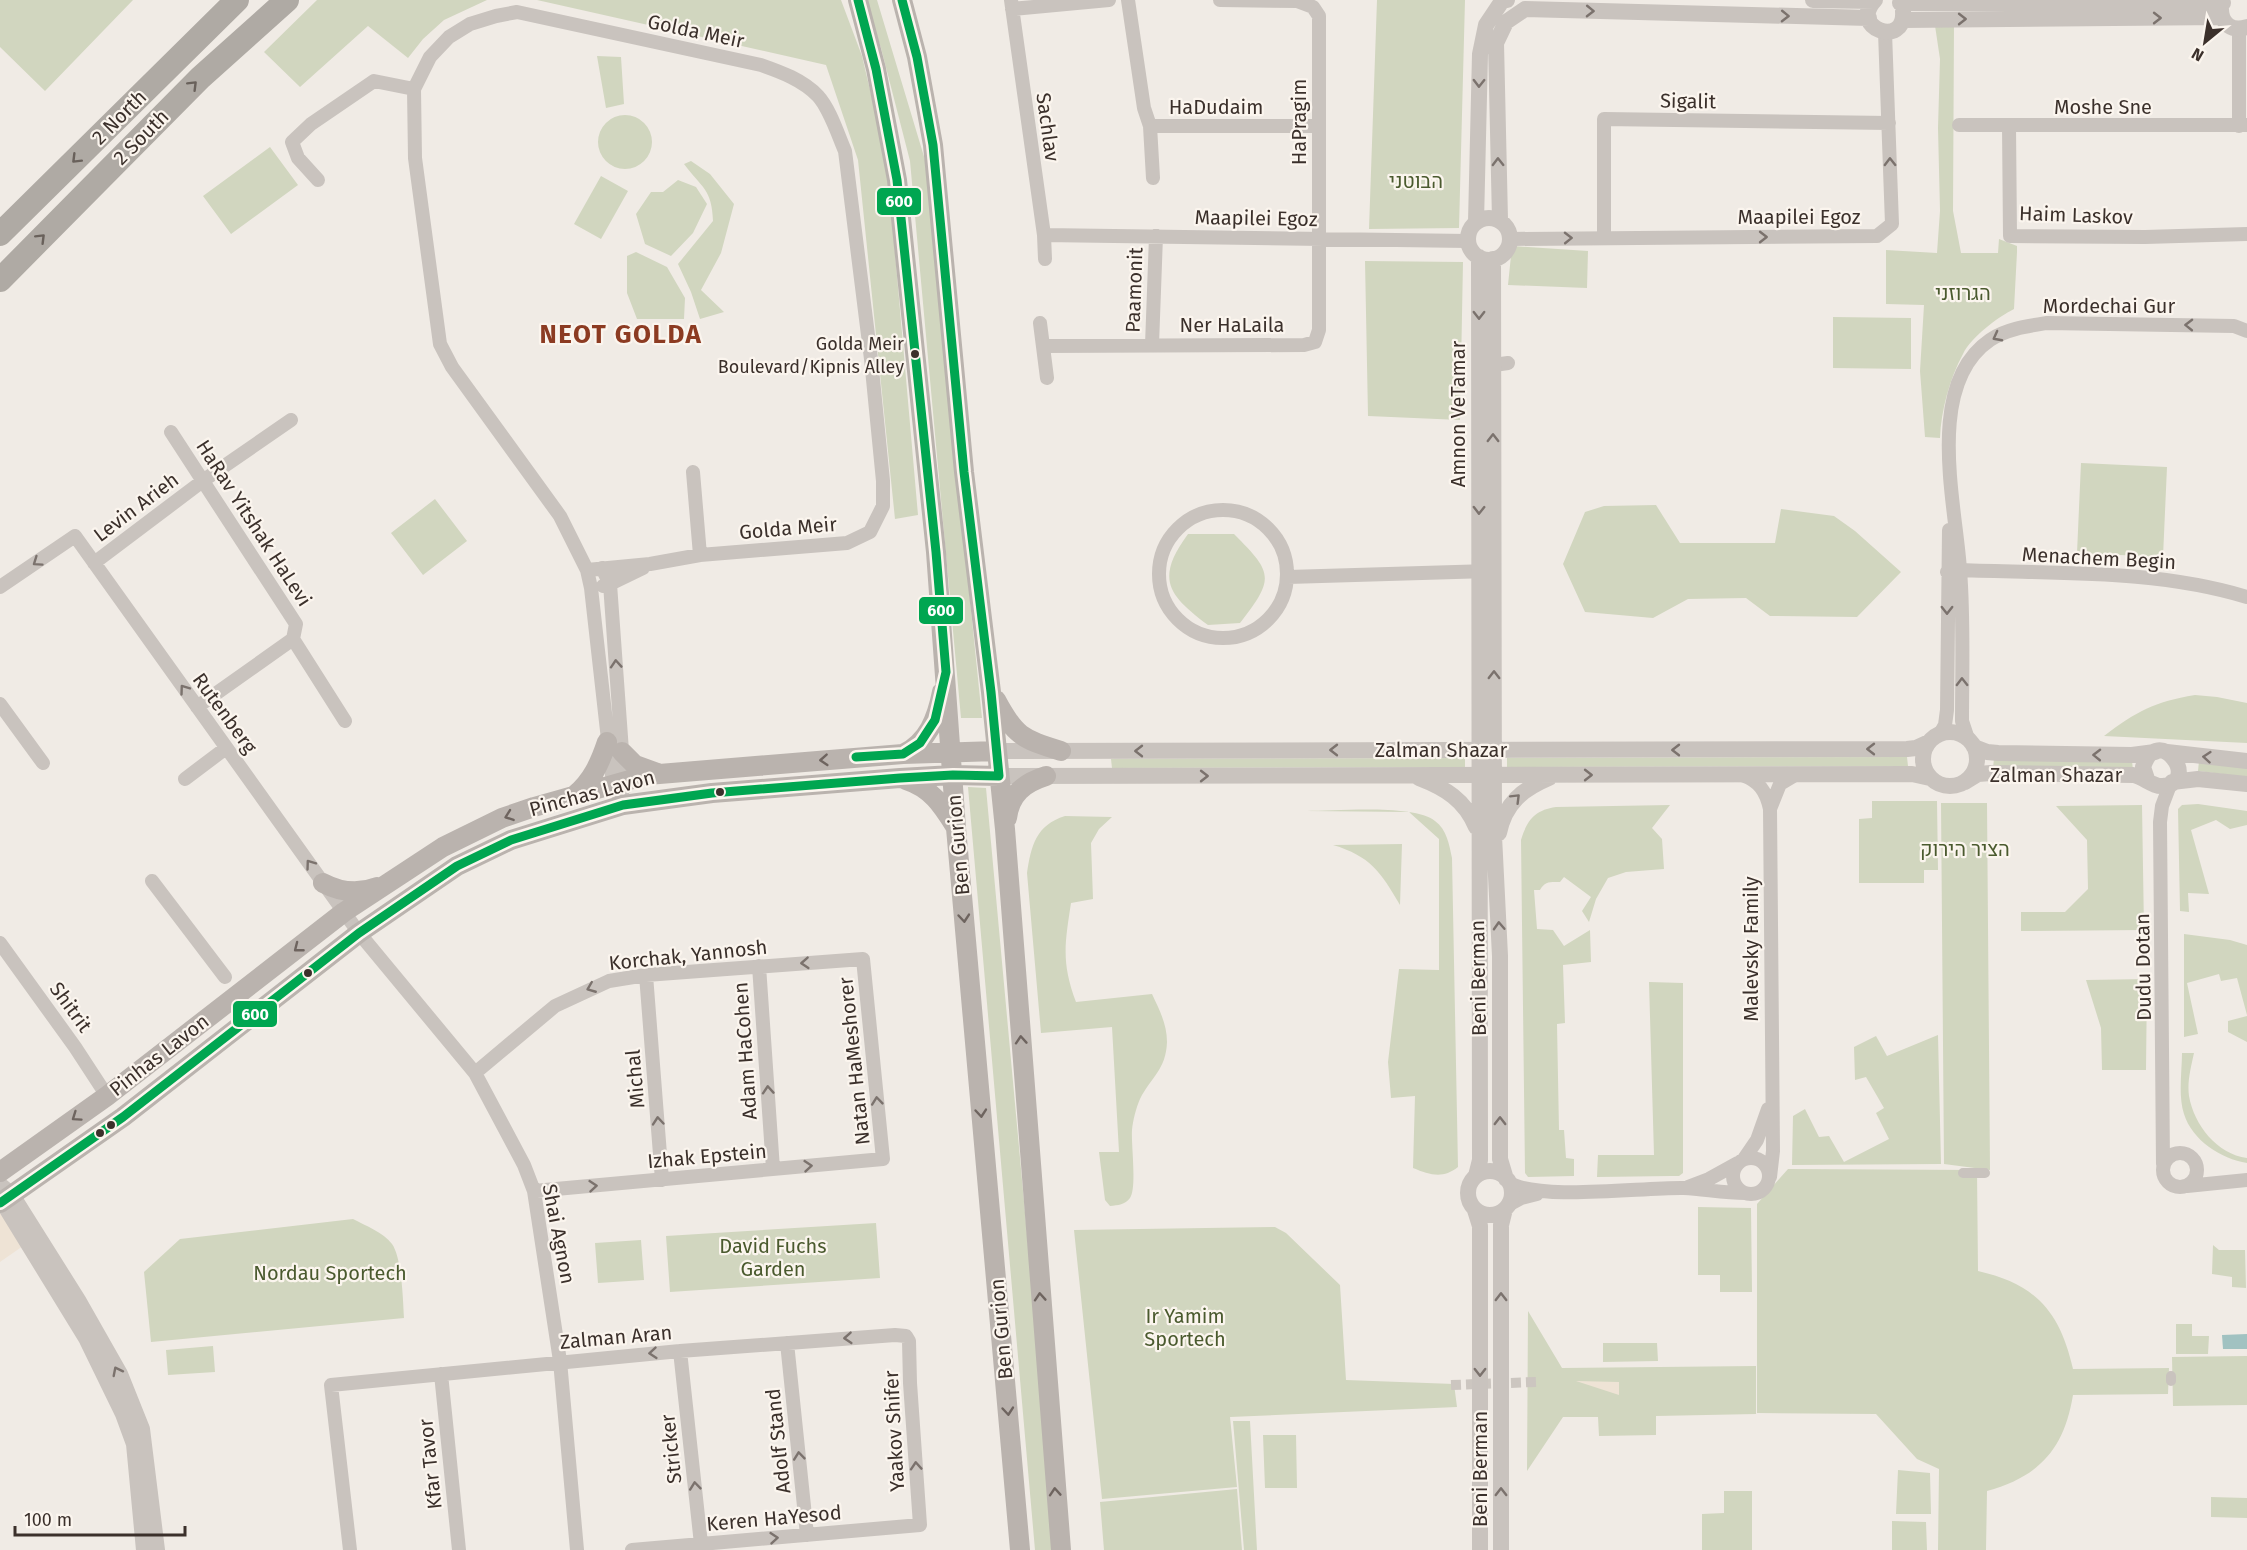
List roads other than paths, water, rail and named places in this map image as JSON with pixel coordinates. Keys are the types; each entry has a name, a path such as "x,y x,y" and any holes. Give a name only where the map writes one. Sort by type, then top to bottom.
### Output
{"highway":[{"name":"2 North","path":"0,234 237,0"},
{"name":"2 South","path":"0,280 200,78 287,0"}],"main road":[{"name":"Ben Gurion","path":"858,0 876,69 897,180 936,552 956,828 1020,1550"},
{"name":"Ben Gurion","path":"902,0 917,57 933,145 964,472 991,692 1005,829 1061,1550"},
{"path":"903,754 920,743 935,720 946,672"},
{"path":"991,692 1008,723 1016,732 1026,739 1061,751"},
{"path":"573,796 586,784 614,747 635,765 660,774"},
{"path":"903,754 952,751"},
{"name":"Zalman Shazar","path":"952,751 997,751"},
{"name":"Pinchas Lavon","path":"344,912 443,847 502,818 620,782 660,774 903,754"},
{"name":"Zalman Shazar","path":"953,776 999,776"},
{"name":"Pinhas Lavon","path":"3,1196 123,1117 359,933 457,866 502,844 623,805 712,793 953,776"},
{"path":"1005,829 1008,810 1017,792 1030,781 1046,776"},
{"path":"900,778 922,786 932,793 940,801 956,828"},
{"path":"323,883 345,891 357,891 372,889 393,880"},
{"name":"Pinhas Lavon","path":"3,1167 107,1096 344,912"}],"street":[{"path":"1011,4 1109,0"},
{"name":"HaDudaim","path":"1128,0 1144,108 1150,126 1153,178"},
{"name":"HaPragim","path":"1220,0 1297,2 1313,7 1319,16 1320,238"},
{"path":"1476,222 1480,54 1502,1 1507,0"},
{"path":"1813,0 1874,1"},
{"path":"1874,1 1870,6 1869,18 1875,28 1885,32 1896,29 1900,8 2223,7 2226,25 2243,28 2243,125"},
{"name":"Sachlav","path":"1011,4 1044,235 1045,259"},
{"path":"1492,29 1525,9 1869,18"},
{"name":"Golda Meir","path":"587,570 650,564 700,555 847,543 870,532 883,506 883,481 871,359 845,151 835,126 819,97 794,77 761,65 517,12 470,24 449,37 430,57 414,89 415,158 440,344 452,367 560,516 587,570 604,708 614,747 623,805"},
{"path":"1492,29 1496,43 1500,220 1509,232 1510,239 1505,252 1486,258 1470,248 1468,241 1471,227 1476,222 1485,218 1500,220"},
{"name":"Maapilei Egoz","path":"1510,239 1877,236 1892,224 1885,32"},
{"path":"318,180 298,158 292,142 311,124 374,81 414,89"},
{"name":"Sigalit","path":"1604,237 1604,119 1889,123"},
{"name":"Moshe Sne","path":"1959,126 2243,125"},
{"name":"HaDudaim","path":"1150,126 1318,126"},
{"name":"Haim Laskov","path":"2008,126 2010,236 2145,237 2247,234"},
{"name":"Maapilei Egoz","path":"1044,235 1468,241"},
{"name":"Paamonit","path":"1152,345 1156,236"},
{"name":"Ner HaLaila","path":"1044,346 1304,345 1315,342 1319,330 1320,238"},
{"name":"Amnon VeTamar","path":"1486,258 1501,364 1486,571"},
{"name":"Amnon VeTamar","path":"1486,258 1487,775"},
{"path":"1040,323 1047,378"},
{"name":"Mordechai Gur","path":"1971,743 1962,721 1951,489 1947,458 1956,388 1975,353 1991,339 2007,332 2024,326 2047,323 2234,326 2247,331"},
{"name":"Levin Arieh","path":"94,563 204,480 291,420"},
{"name":"HaRav Yitshak HaLevi","path":"171,432 296,624 293,639 345,721"},
{"path":"693,472 700,555"},
{"path":"1231,509 1250,515 1273,533 1286,559 1288,577 1283,600 1260,628 1239,637 1214,638 1192,631 1177,620 1164,601 1157,573 1167,540 1182,523 1208,510 1231,509"},
{"name":"Rutenberg","path":"0,587 75,536 344,912"},
{"name":"Golda Meir","path":"591,588 610,584 650,564"},
{"name":"Golda Meir","path":"602,568 610,584 619,705 614,747"},
{"path":"1288,577 1486,571"},
{"name":"Mordechai Gur","path":"1934,738 1945,725 1947,710 1954,571"},
{"name":"Menachem Begin","path":"1954,571 2143,576 2247,597"},
{"name":"HaRav Yitshak HaLevi","path":"197,706 293,639"},
{"path":"0,704 43,763"},
{"path":"604,708 619,705"},
{"path":"1440,750 1463,741 1486,715 1502,735 1517,745 1531,750"},
{"path":"1954,732 1971,743 1977,756 1976,767 1965,782 1957,786 1947,786 1930,778 1923,761 1924,752 1934,738 1954,732"},
{"name":"Zalman Shazar","path":"997,751 1907,749 1916,748 1934,738"},
{"name":"Zalman Shazar","path":"1971,743 1986,752 1998,753 2132,755 2161,752 2247,761"},
{"path":"185,779 226,748"},
{"path":"2171,783 2178,773 2178,766 2173,756 2161,752 2148,756 2143,767 2149,782 2161,787 2198,778 2247,784"},
{"name":"Zalman Shazar","path":"1965,782 1978,774 1991,773 2133,775 2149,782"},
{"name":"Zalman Shazar","path":"999,776 1912,774 1930,778"},
{"name":"Beni Berman","path":"1476,1176 1480,1160 1479,834 1487,775"},
{"name":"Beni Berman","path":"1487,775 1496,873 1500,956 1500,1160 1507,1181"},
{"path":"1496,873 1499,833 1504,814 1525,790 1556,775"},
{"name":"Malevsky Family","path":"1742,775 1757,783 1767,796 1770,808 1773,1151 1770,1177"},
{"name":"Malevsky Family","path":"1770,808 1780,784 1795,775"},
{"path":"1412,776 1444,789 1460,800 1472,815 1479,834"},
{"name":"Dudu Dotan","path":"2149,782 2157,801 2160,822 2163,1164"},
{"name":"Dudu Dotan","path":"2160,822 2162,806 2171,783"},
{"path":"152,881 225,977"},
{"name":"Shai Agnon","path":"344,912 475,1073 524,1165 534,1191 560,1361 577,1550"},
{"name":"Shitrit","path":"0,943 75,1047 107,1096"},
{"name":"Korchak, Yannosh","path":"475,1073 555,1006 609,981 646,975 863,959"},
{"name":"Natan HaMeshorer","path":"863,959 883,1159"},
{"name":"Adam HaCohen","path":"759,966 773,1169"},
{"name":"Michal","path":"646,975 662,1180"},
{"name":"Malevsky Family","path":"1741,1161 1762,1128 1772,1089"},
{"name":"Dudu Dotan","path":"2164,1113 2171,1135 2192,1159 2214,1175 2245,1180"},
{"path":"2178,1152 2192,1159 2198,1169 2196,1178 2187,1186 2169,1184 2164,1176 2163,1164 2171,1155 2178,1152"},
{"path":"1563,1191 1521,1198 1493,1215 1475,1210 1469,1201 1468,1194 1469,1187 1476,1176 1488,1171 1501,1174 1507,1181 1519,1188 1563,1191 1686,1188 1757,1194 1765,1189 1770,1177 1765,1164 1753,1158 1741,1161 1709,1179 1686,1188"},
{"name":"Izhak Epstein","path":"534,1191 883,1159"},
{"path":"1741,1161 1733,1174 1733,1181 1745,1194"},
{"path":"1963,1173 1984,1173"},
{"name":"Dudu Dotan","path":"2187,1186 2245,1180"},
{"path":"1507,1181 1512,1194 1507,1207"},
{"path":"3,1196 86,1338 123,1414 134,1444 144,1550"},
{"path":"3,1196 83,1309 120,1374 142,1429 157,1550"},
{"name":"Beni Berman","path":"1501,1550 1500,1225 1507,1207"},
{"name":"Beni Berman","path":"1475,1210 1480,1226 1480,1550"},
{"name":"Zalman Aran","path":"350,1550 331,1385 560,1361 906,1336"},
{"name":"Yaakov Shifer","path":"906,1336 909,1341 920,1525"},
{"name":"Adolf Stand","path":"787,1343 807,1535"},
{"name":"Stricker","path":"680,1351 701,1544"},
{"name":"Kfar Tavor","path":"441,1374 459,1550"},
{"name":"Keren HaYesod","path":"632,1550 920,1525"}],"water":[{"path":"2247,1334 2247,1349 2223,1349 2222,1335"}],"tunnel":[{"path":"1451,1385 1536,1382"}],"place":[{"name":"Golda Meir Boulevard/Kipnis Alley","path":"915,354"}],"district":[{"name":"NEOT GOLDA","path":"621,334"}],"park label":[{"name":"הבוטני","path":"1416,181"},
{"name":"הגרוזני","path":"1963,293"},
{"name":"הציר הירוק","path":"1965,849"},
{"name":"David Fuchs Garden","path":"773,1258"},
{"name":"Nordau Sportech","path":"330,1273"},
{"name":"Ir Yamim Sportech","path":"1185,1328"}]}
